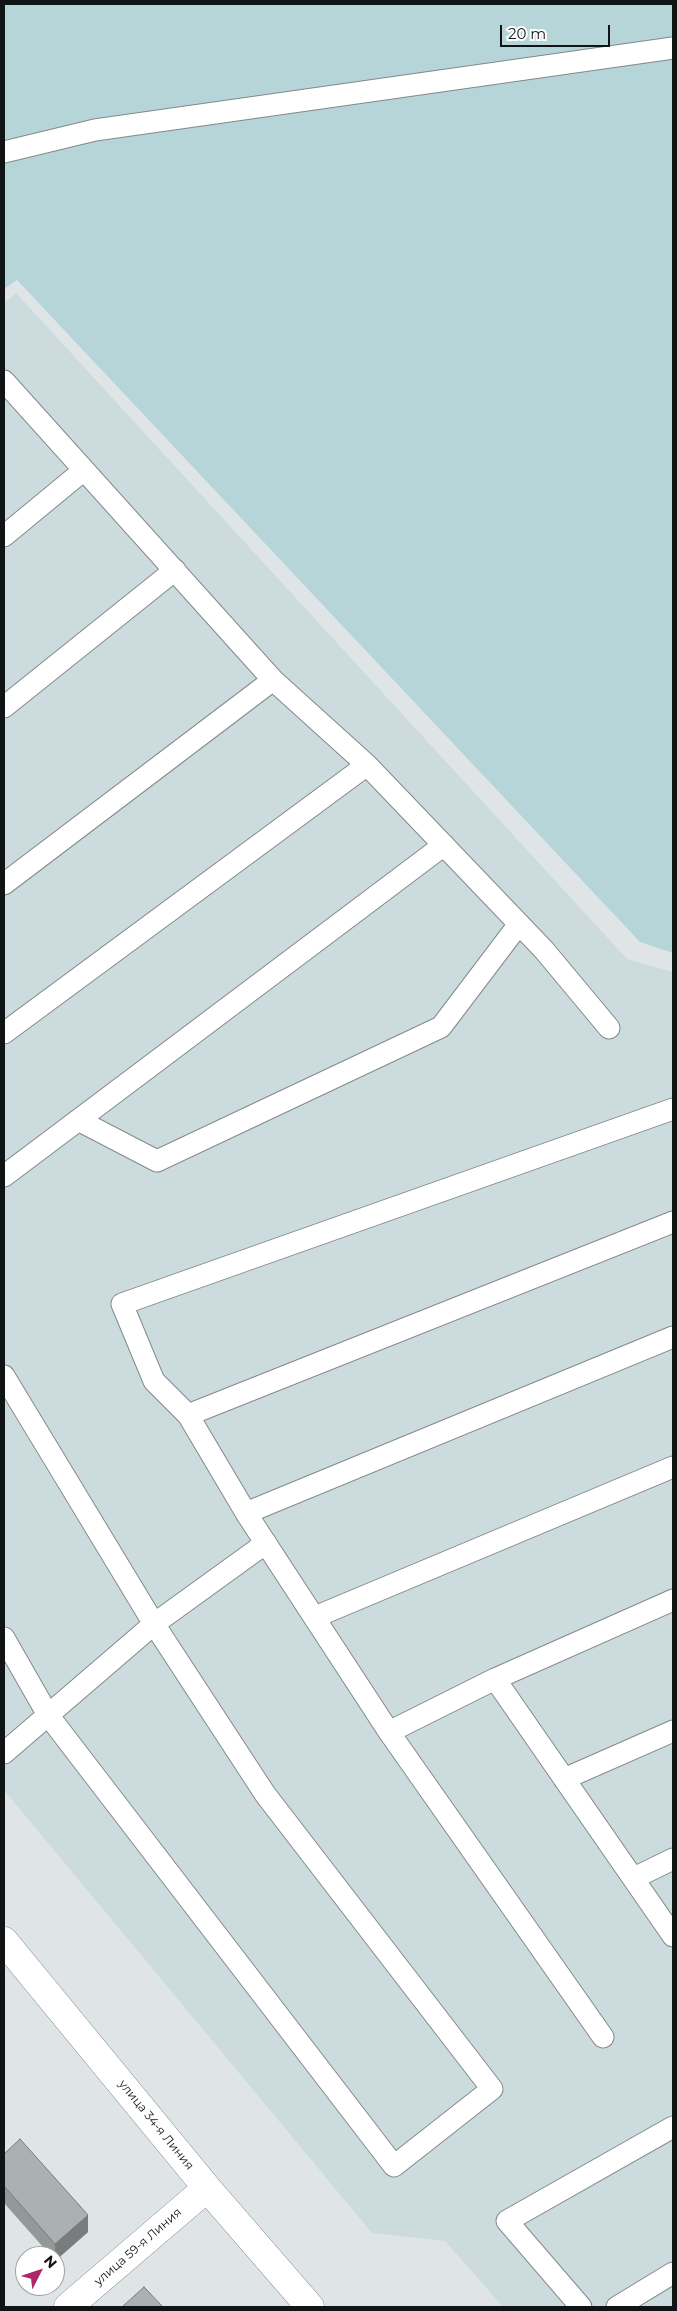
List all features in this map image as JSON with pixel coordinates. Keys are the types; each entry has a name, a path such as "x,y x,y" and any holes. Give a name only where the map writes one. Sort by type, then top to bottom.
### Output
{"street":[{"name":"улица 34-я Линия","path":"4,1941 207,2188 310,2307"},
{"name":"улица 59-я Линия","path":"68,2307 207,2188"}],"lane":[{"path":"4,152 95,130 673,48"},
{"path":"4,381 273,680 366,765 444,845 519,924 609,1028"},
{"path":"4,536 84,470"},
{"path":"4,707 175,570"},
{"path":"4,884 273,680"},
{"path":"4,1033 366,765"},
{"path":"4,1176 444,845"},
{"path":"78,1120 157,1161 441,1027 519,924"},
{"path":"602,2037 389,1732 316,1617 246,1513 188,1415 154,1381 122,1304 673,1109"},
{"path":"188,1415 673,1222"},
{"path":"246,1513 673,1337"},
{"path":"4,1376 154,1624 265,1794 492,2088 394,2166 48,1715 4,1638"},
{"path":"316,1617 673,1467"},
{"path":"4,1753 154,1624 266,1543"},
{"path":"389,1732 495,1679 673,1600"},
{"path":"495,1679 673,1936"},
{"path":"564,1779 673,1731"},
{"path":"634,1878 673,1859"},
{"path":"581,2307 507,2221 673,2127"},
{"path":"617,2307 673,2273"}],"shaded area":[{"path":"4,4 673,4 673,953 640,942 17,280 4,289"},
{"path":"16,293 627,959 673,972 673,2307 503,2307 445,2241 372,2233 4,1790 4,303"}],"building":[{"path":"20,2139 88,2215 55,2244 4,2186 4,2154"},
{"path":"144,2287 163,2307 122,2307"}]}
